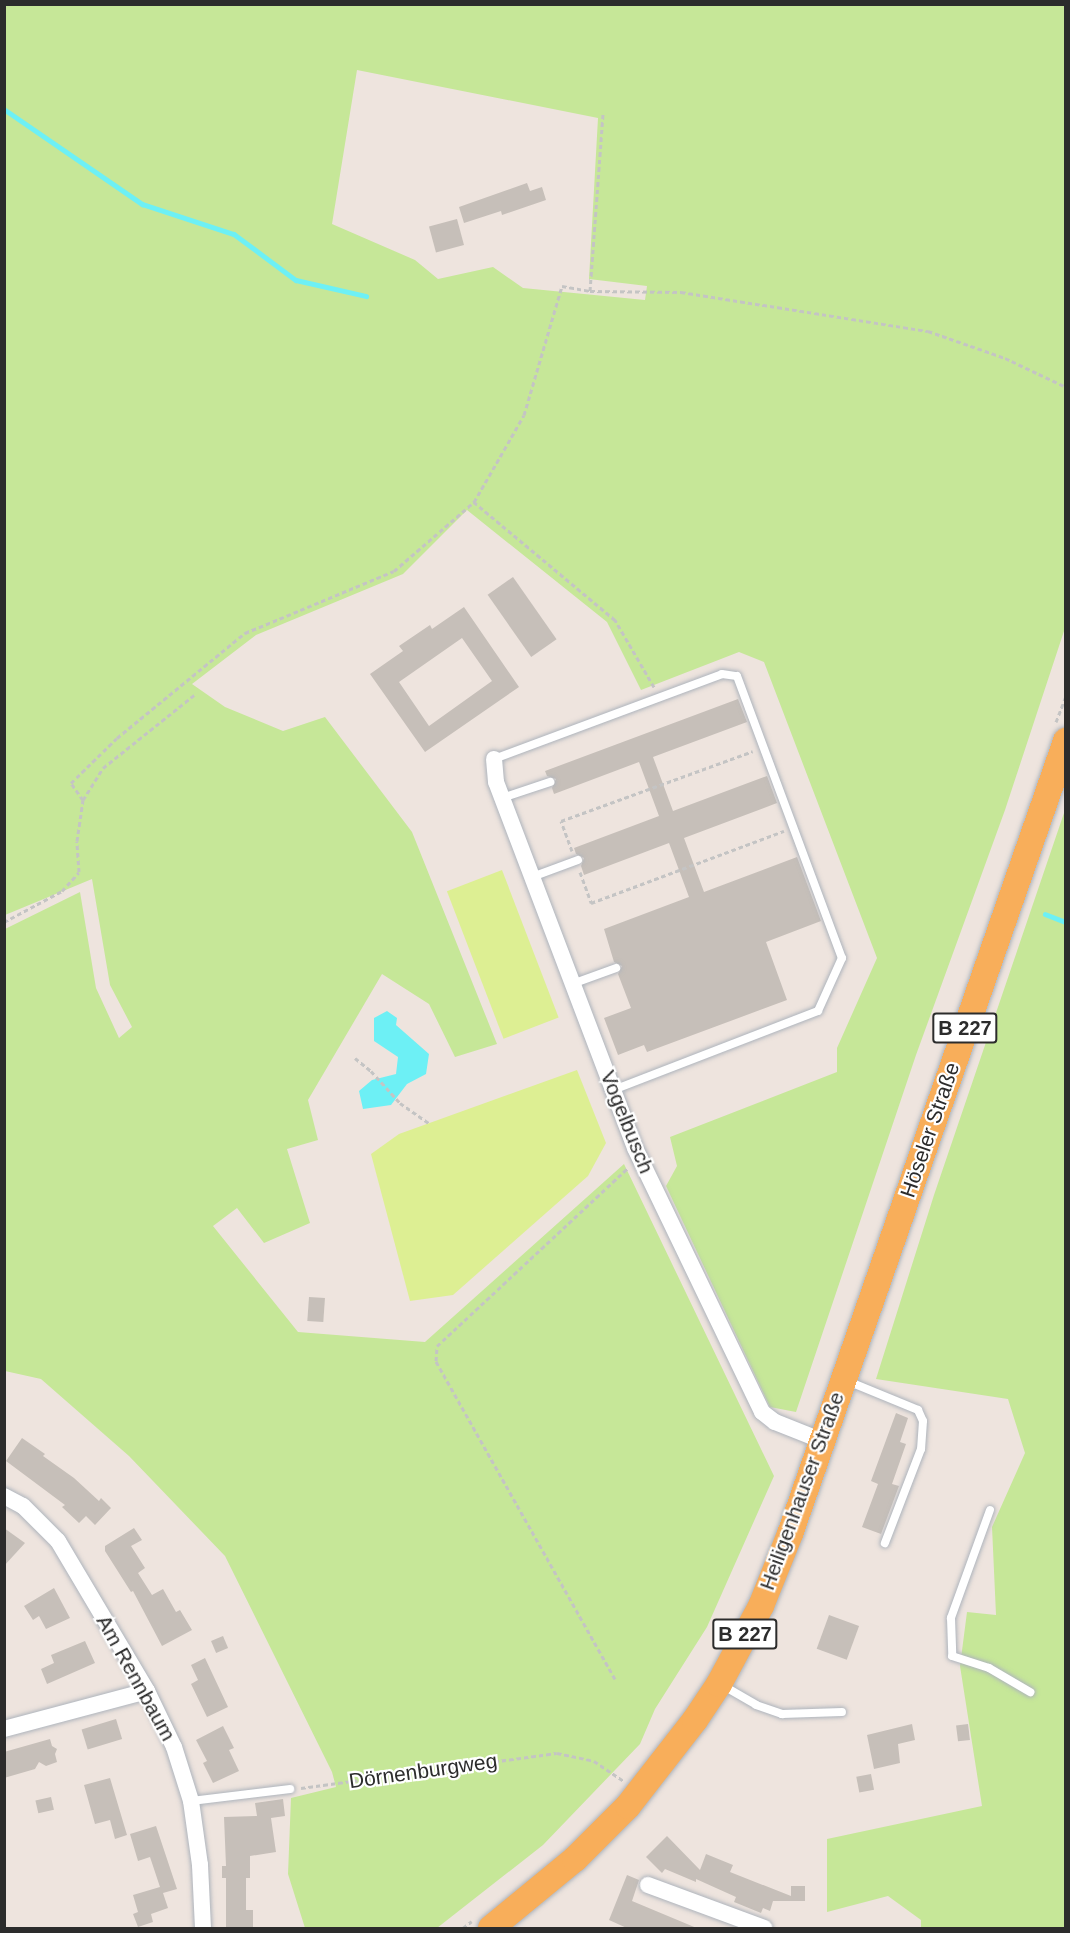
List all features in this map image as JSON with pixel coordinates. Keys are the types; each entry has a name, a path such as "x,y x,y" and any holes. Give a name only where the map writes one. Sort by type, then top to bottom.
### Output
{"main road":[{"name":"Höseler Straße","path":"866,1315 1060,735"},
{"name":"Heiligenhauser Straße","path":"486,1921 575,1859 623,1792 672,1752 719,1684 760,1606 790,1534 866,1315"}],"street":[{"name":"Vogelbusch","path":"494,759 496,782 639,1157 762,1412 775,1422 823,1441"},
{"name":"Am Rennbaum","path":"4,1496 23,1506 58,1541 147,1691 174,1747 191,1801 200,1865 202,1929"},
{"path":"4,1729 147,1691"},
{"path":"648,1885 764,1929"}],"lane":[{"path":"494,759 722,674 737,676 842,958 818,1011 613,1090"},
{"path":"502,798 550,782"},
{"path":"532,877 577,860"},
{"path":"572,984 616,968"},
{"path":"842,1379 918,1410 923,1421 921,1449 885,1543"},
{"path":"990,1510 951,1618 952,1656 989,1668 1030,1692"},
{"path":"719,1684 756,1705 782,1714 842,1712"},
{"path":"191,1801 290,1789"}],"path":[{"path":"590,291 603,112"},
{"path":"83,800 71,783 117,738 245,633 394,571 474,501 524,415 562,286 590,291 681,292 928,331 1005,358 1065,387"},
{"path":"474,501 615,620 659,697"},
{"path":"4,922 62,891 79,872 77,841 83,800 104,768 194,695"},
{"path":"1060,735 1065,696"},
{"path":"763,747 561,821 591,903 793,828"},
{"path":"355,1058 371,1071 400,1103 429,1123"},
{"path":"615,1679 436,1361 437,1346 639,1157"},
{"name":"Dörnenburgweg","path":"290,1789 557,1753 594,1761 623,1792"},
{"path":"623,1792 631,1772"},
{"path":"463,1929 486,1921"}],"green space":[{"path":"4,5 1065,5 1065,628 1005,810 916,1055 796,1412 770,1407 666,1186 677,1166 670,1137 837,1072 837,1048 877,958 764,662 739,652 641,690 607,622 467,510 403,574 256,635 192,684 225,707 283,731 325,717 412,832 497,1044 455,1057 429,1004 382,974 308,1100 318,1140 287,1149 310,1223 264,1243 237,1208 213,1226 298,1332 425,1342 624,1164 774,1476 707,1627 655,1709 640,1744 543,1845 437,1928 305,1928 288,1874 291,1798 336,1787 332,1772 225,1556 129,1456 41,1379 5,1371 5,929 80,892 96,988 119,1038 132,1027 110,985 92,879 5,915","holes":["357,70 598,118 589,279 647,286 645,300 523,288 493,267 438,279 415,260 332,224"]},
{"path":"1065,810 1065,1928 921,1928 921,1920 888,1896 827,1912 827,1839 982,1806 960,1666 967,1612 996,1615 992,1527 1025,1453 1008,1399 876,1379 934,1195"},
{"path":"502,870 559,1018 504,1039 447,891"},
{"path":"577,1070 606,1143 588,1176 453,1295 410,1301 371,1154 399,1134"}],"water":[{"path":"387,1011 397,1018 396,1025 429,1054 426,1074 407,1084 391,1105 363,1109 359,1091 372,1080 396,1074 398,1057 374,1041 374,1018"}],"building":[{"path":"527,183 530,191 542,187 546,200 502,215 501,211 464,223 459,207"},
{"path":"457,219 464,245 436,253 429,227"},
{"path":"513,577 557,639 531,657 488,595"},
{"path":"464,607 519,687 425,752 370,674 403,651 399,646 430,625 432,629","holes":["462,638 492,681 429,726 399,682"]},
{"path":"738,699 747,722 653,757 673,811 767,776 777,803 684,838 704,892 797,857 821,921 766,942 787,1000 647,1052 644,1045 618,1055 604,1018 631,1008 618,974 622,966 614,962 604,929 689,897 669,843 584,875 581,866 584,858 576,854 574,848 659,816 639,762 554,794 552,788 556,779 547,776 545,771"},
{"path":"309,1297 325,1298 323,1322 307,1321"},
{"path":"896,1413 908,1418 900,1442 906,1444 892,1484 899,1486 881,1534 862,1527 878,1484 871,1481"},
{"path":"22,1438 45,1454 43,1456 74,1478 99,1501 101,1498 111,1508 95,1525 86,1516 79,1523 62,1507 65,1505 6,1461"},
{"path":"4,1528 25,1543 4,1566"},
{"path":"134,1528 142,1540 131,1546 145,1568 138,1573 152,1595 163,1589 176,1612 180,1610 192,1630 162,1646 133,1591 131,1592 105,1551 105,1546"},
{"path":"54,1588 70,1618 46,1629 39,1616 33,1620 24,1606"},
{"path":"829,1615 859,1626 847,1660 817,1649"},
{"path":"223,1636 228,1648 216,1653 211,1641"},
{"path":"85,1641 95,1663 47,1684 41,1669 54,1663 51,1655"},
{"path":"205,1658 228,1707 207,1717 191,1684 198,1680 191,1665"},
{"path":"116,1719 122,1739 88,1750 82,1730"},
{"path":"912,1724 915,1740 898,1744 900,1763 874,1769 867,1735"},
{"path":"968,1724 970,1740 958,1741 956,1725"},
{"path":"223,1726 234,1748 229,1750 239,1771 213,1783 203,1763 207,1761 196,1740"},
{"path":"50,1739 52,1746 57,1749 55,1754 57,1762 46,1766 39,1762 35,1769 4,1778 4,1752"},
{"path":"871,1774 874,1790 859,1793 856,1777"},
{"path":"110,1778 127,1835 115,1839 110,1820 95,1824 84,1785"},
{"path":"51,1797 54,1810 38,1813 35,1801"},
{"path":"283,1799 285,1816 271,1818 276,1852 250,1856 250,1878 246,1878 246,1910 253,1910 253,1929 226,1929 226,1878 222,1878 222,1866 226,1866 224,1817 257,1816 255,1803"},
{"path":"156,1826 177,1889 163,1893 168,1908 151,1914 153,1922 138,1927 133,1914 138,1912 133,1895 160,1887 150,1857 138,1861 130,1834"},
{"path":"667,1836 700,1870 706,1854 733,1865 730,1872 791,1896 791,1886 805,1886 805,1901 773,1901 770,1911 763,1908 761,1913 734,1902 736,1897 696,1879 696,1882 665,1869 662,1873 646,1857"},
{"path":"627,1875 639,1880 632,1901 699,1929 629,1929 609,1920"}],"waterway":[{"path":"4,109 142,204 234,234 296,280 366,296"},
{"path":"1045,914 1066,922"}]}
